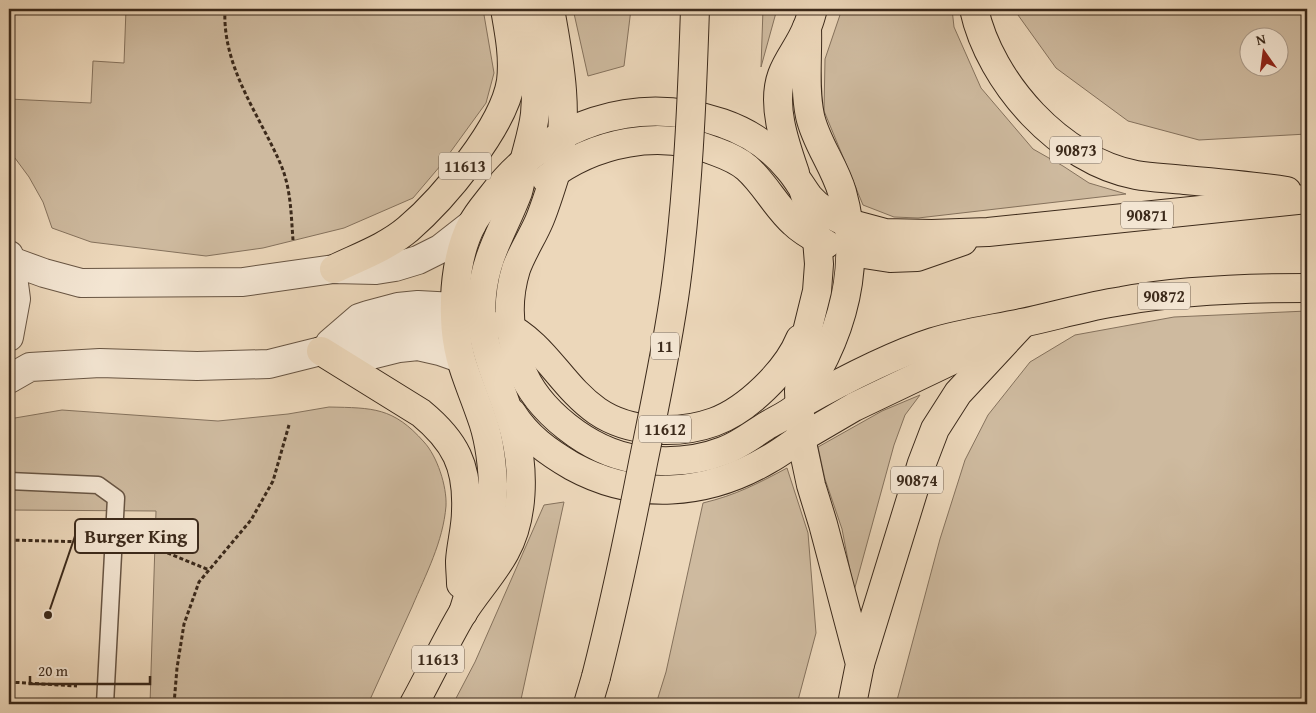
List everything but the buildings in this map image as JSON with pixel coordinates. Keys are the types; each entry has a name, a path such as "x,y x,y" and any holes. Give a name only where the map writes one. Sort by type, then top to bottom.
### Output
{"main road":[{"name":"11613","path":"334,269 382,246 407,230 449,189 490,132 502,109 511,83 511,54 506,9"},
{"path":"503,397 484,344 481,315 486,269 518,190 530,143 535,108 534,45 528,9"},
{"path":"550,9 560,63 564,115 562,134"},
{"name":"11","path":"588,704 616,596 655,404 676,285 687,182 695,9"},
{"name":"90873","path":"974,9 994,61 1012,89 1040,122 1081,154 1114,170 1137,176 1248,185 1307,193"},
{"name":"11612","path":"562,134 556,172 540,220 516,270 510,300 510,328 516,353 530,387 544,405 572,431 590,443 630,458 651,461 678,461 700,458 724,451 800,405 835,335 849,284 851,252 842,192 818,139 810,115 807,83 810,18"},
{"name":"11612","path":"810,18 782,76 778,100 784,141 813,220 817,239 819,264 817,288 802,352 799,391 801,438 808,477 860,664 852,704"},
{"name":"11612","path":"457,332 457,272 472,224 498,189 525,160 562,134 601,119 630,113 674,113 706,119 736,129 763,144 788,167 811,200 848,223"},
{"path":"504,223 526,195 556,172 584,155 606,147 651,139 675,141 704,146 732,158 757,177 794,224 831,246 851,252"},
{"name":"90871","path":"848,223 885,234 988,232 1307,199"},
{"name":"90871","path":"851,252 890,258 917,257 988,232"},
{"name":"90872","path":"800,405 875,366 933,342 1122,301 1249,288 1307,288"},
{"name":"11612","path":"457,332 481,315 520,333 537,347 582,399 612,420 639,427 684,428 716,421 758,394 786,364 808,320"},
{"name":"90872","path":"801,438 854,407 967,353 1023,322"},
{"name":"90874","path":"860,664 922,463 935,430 958,393 1023,322"},
{"name":"11613","path":"457,332 485,432 493,482 493,505 463,614"},
{"path":"457,332 476,366 490,377 521,425 543,448 588,474 632,488 672,491 707,485 730,478 752,468 770,459 801,438"},
{"name":"11612","path":"457,332 484,344 514,365 526,378"},
{"path":"322,350 421,412 452,446 462,470 466,497 460,562 463,614"},
{"name":"11613","path":"414,704 463,614 506,550 516,527 520,500 519,453 510,416 503,397"}],"street":[{"path":"10,258 44,274 81,283 243,282 334,269 376,270 396,267 418,260 440,249 472,224"},
{"path":"9,337 16,299 10,258"},
{"path":"9,379 30,367 100,363 197,366 269,364 322,350 363,357 399,348 418,346 440,351 457,332 438,305 398,307 360,318 322,350"}],"lane":[{"path":"9,480 98,485 116,498 105,704"}],"path":[{"path":"225,9 224,23 234,67 281,166 289,193 293,248"},
{"path":"174,704 176,668 186,618 200,582 251,520 273,481 289,425"},
{"path":"9,540 114,543 163,551 209,570"},
{"path":"9,682 77,686"}],"shaded area":[{"path":"126,9 483,9 494,73 486,103 441,165 413,198 344,228 263,248 206,256 91,242 52,228 43,202 29,177 9,150 9,99 91,103 93,61 124,63"},
{"path":"573,9 631,9 624,66 588,76"},
{"path":"763,9 777,9 761,67"},
{"path":"842,9 952,9 954,27 981,88 1033,149 1089,183 1126,194 918,218 894,217 863,205 824,111 825,59"},
{"path":"1016,9 1307,9 1307,134 1199,140 1128,121 1056,68 1018,15"},
{"path":"1307,311 1307,704 896,704 940,539 965,460 988,415 1030,362 1075,335 1174,317"},
{"path":"920,395 905,415 894,445 854,591 842,529 825,479 818,447 882,411"},
{"path":"329,407 370,409 392,416 402,422 413,430 429,448 437,463 445,490 446,506 444,519 433,558 368,704 150,704 156,511 9,510 9,419 62,410 218,421 288,414"},
{"path":"787,468 808,533 816,633 797,704 656,704 666,672 703,503 746,488"},
{"path":"564,502 520,704 453,704 475,662 544,505"}],"place":[{"name":"Burger King","path":"48,615"}]}
